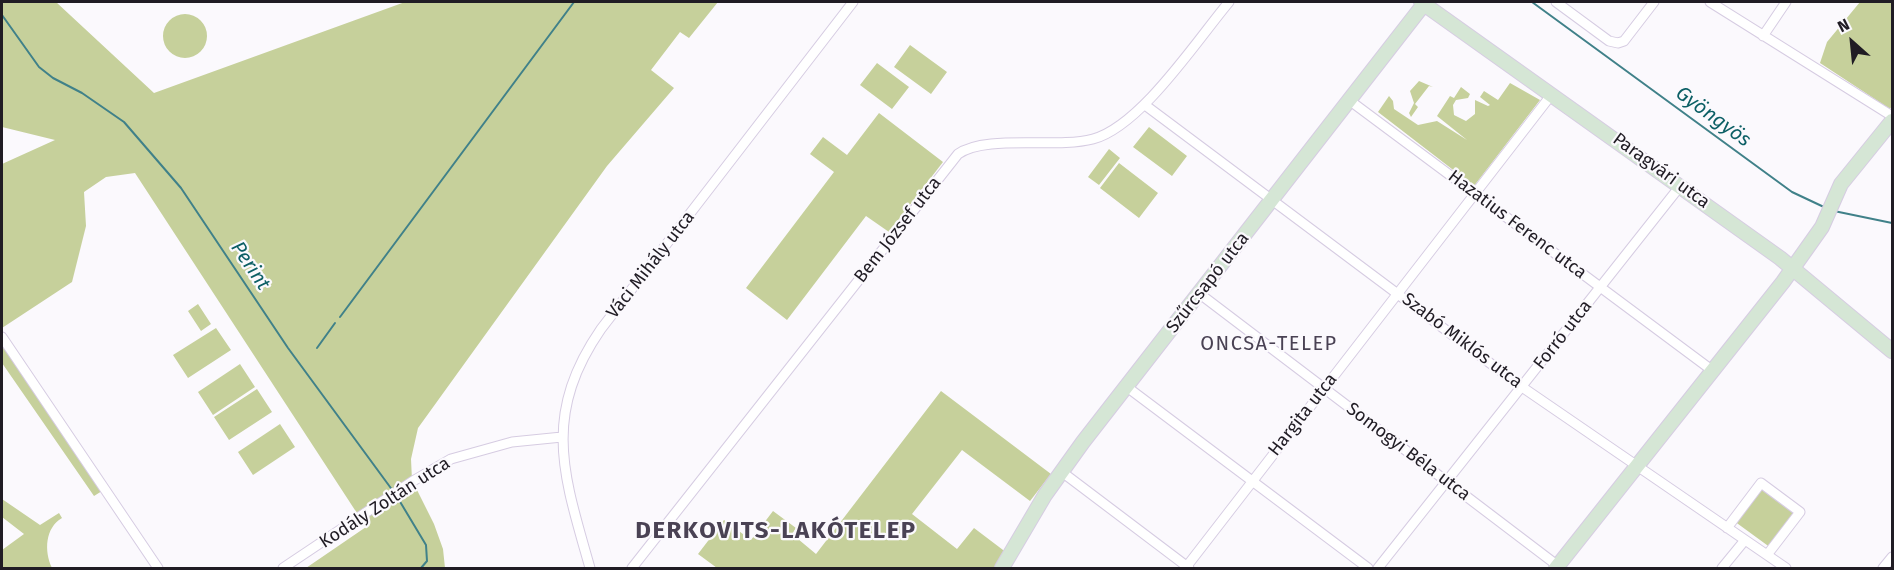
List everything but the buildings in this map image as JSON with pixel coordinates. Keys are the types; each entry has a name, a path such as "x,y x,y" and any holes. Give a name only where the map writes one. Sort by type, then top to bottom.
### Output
{"street":[{"name":"Váci Mihály utca","path":"590,568 565,480 562,437 572,382 592,341 853,2"},
{"name":"Bem József utca","path":"632,568 958,154 982,145 1065,144 1094,139 1115,129 1144,105 1229,2"},
{"path":"1556,2 1609,41 1618,43 1624,41 1654,2"},
{"path":"1710,2 1893,116"},
{"path":"1762,36 1786,2"},
{"name":"Paragvári utca","path":"1423,3 1681,185 1792,267 1893,351"},
{"name":"Szűrcsapó utca","path":"1002,568 1030,518 1062,472 1423,3"},
{"name":"Hargita utca","path":"1188,567 1552,94"},
{"name":"Hazatius Ferenc utca","path":"1349,100 1713,371"},
{"name":"Szabó Miklós utca","path":"1144,105 1522,387 1786,568"},
{"path":"1557,567 1713,371 1792,267 1826,217 1841,184 1893,121"},
{"name":"Forró utca","path":"1378,568 1681,185"},
{"name":"Somogyi Béla utca","path":"1200,294 1557,567"},
{"path":"2,337 158,568"},
{"path":"1127,387 1368,568"},
{"name":"Kodály Zoltán utca","path":"284,568 432,469 469,452 512,442 562,437"},
{"path":"1062,472 1188,567"},
{"path":"1727,528 1761,483 1800,512 1767,555"},
{"path":"1722,568 1745,540"},
{"path":"1883,568 1893,557"}],"green space":[{"path":"2,2 56,2 154,93 405,2 718,2 689,38 680,32 651,70 674,88 607,166 418,428 411,459 412,480 434,524 443,549 445,568 306,568 366,527 135,173 106,177 84,192 86,226 72,282 2,328 2,164 55,140 2,127"},
{"path":"1860,2 1892,2 1892,106 1890,109 1820,63 1827,42"},
{"path":"185,14 194,15 201,20 206,27 206,45 201,52 194,57 185,58 176,57 169,52 164,45 163,36 164,27 169,20 176,15"},
{"path":"910,45 947,72 931,94 894,67"},
{"path":"877,63 909,87 892,109 860,85"},
{"path":"1419,81 1433,87 1429,86 1415,104 1418,107 1411,117 1409,113 1414,103 1410,91"},
{"path":"1510,83 1540,100 1474,186 1378,112 1389,96 1393,101 1394,109 1418,125 1437,121 1467,140 1437,116 1450,96 1454,98 1461,87 1470,94 1468,98 1456,100 1453,105 1454,115 1466,121 1475,114 1475,100 1490,105 1480,97 1484,91 1498,100"},
{"path":"879,113 943,162 889,232 866,216 787,320 746,288 834,172 810,154 823,137 847,155"},
{"path":"1149,127 1187,156 1172,176 1133,147"},
{"path":"1109,149 1120,158 1099,185 1088,177"},
{"path":"1119,163 1158,193 1139,218 1100,188"},
{"path":"198,304 211,324 201,331 188,311"},
{"path":"216,328 231,350 188,378 173,355"},
{"path":"2,344 102,491 94,496 2,363"},
{"path":"240,364 255,387 213,415 198,392"},
{"path":"257,389 272,412 229,440 214,417"},
{"path":"941,391 1051,474 1030,501 962,450 912,514 957,549 974,528 1007,553 995,568 717,568 698,554 724,520 751,540 773,511 796,528 792,534 816,554"},
{"path":"280,424 295,447 253,475 238,452"},
{"path":"1761,484 1798,511 1771,548 1734,521"},
{"path":"2,499 40,525 59,513 62,518 52,528 47,547 52,568 2,568 2,550 24,534 2,517"}],"waterway":[{"path":"340,317 574,2"},
{"name":"Gyöngyös","path":"1532,2 1792,192 1826,208"},
{"name":"Perint","path":"2,15 39,67 124,122 181,188 288,348 393,491"},
{"name":"Gyöngyös","path":"1834,211 1892,223"},
{"path":"317,348 335,323"},
{"name":"Perint","path":"396,495 426,545 427,561 421,568"}],"district":[{"name":"ONCSA-TELEP","path":"1269,344"},
{"name":"DERKOVITS-LAKÓTELEP","path":"776,531"}]}
